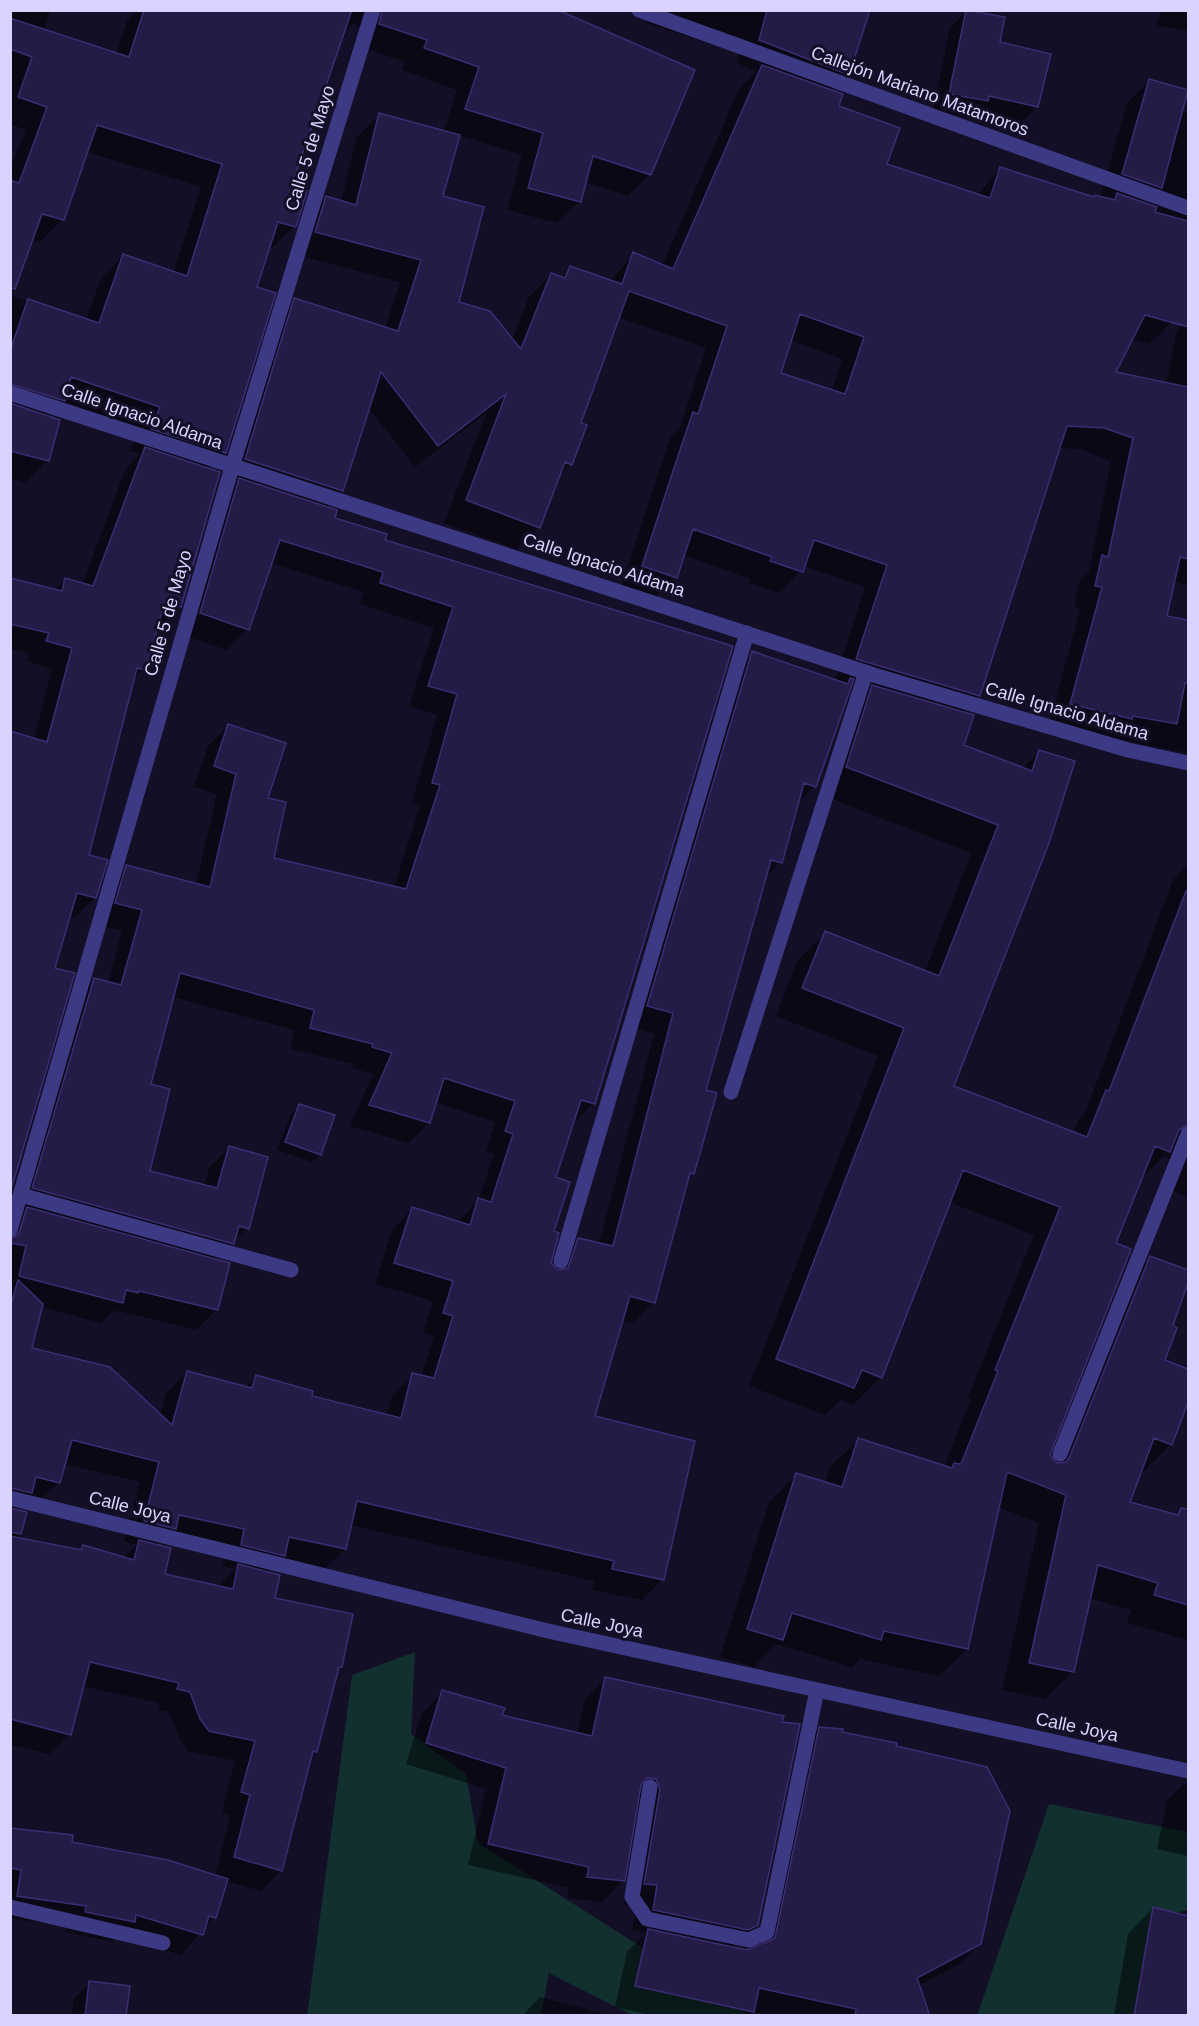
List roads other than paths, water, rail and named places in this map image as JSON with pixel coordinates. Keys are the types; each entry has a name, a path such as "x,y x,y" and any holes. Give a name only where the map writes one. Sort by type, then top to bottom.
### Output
{"street":[{"name":"Calle 5 de Mayo","path":"10,1230 231,467 373,10"},
{"name":"Callejón Mariano Matamoros","path":"639,10 1188,208"},
{"name":"Calle Ignacio Aldama","path":"10,393 118,427 231,467 866,672 1128,750 1188,764"},
{"path":"561,1261 747,633"},
{"path":"731,1092 866,672"},
{"path":"1060,1454 1188,1134"},
{"path":"21,1195 291,1270"},
{"name":"Calle Joya","path":"10,1498 548,1631 1188,1771"},
{"path":"650,1787 632,1897 647,1919 749,1940 767,1932 817,1689"},
{"path":"10,1907 164,1943"}]}
